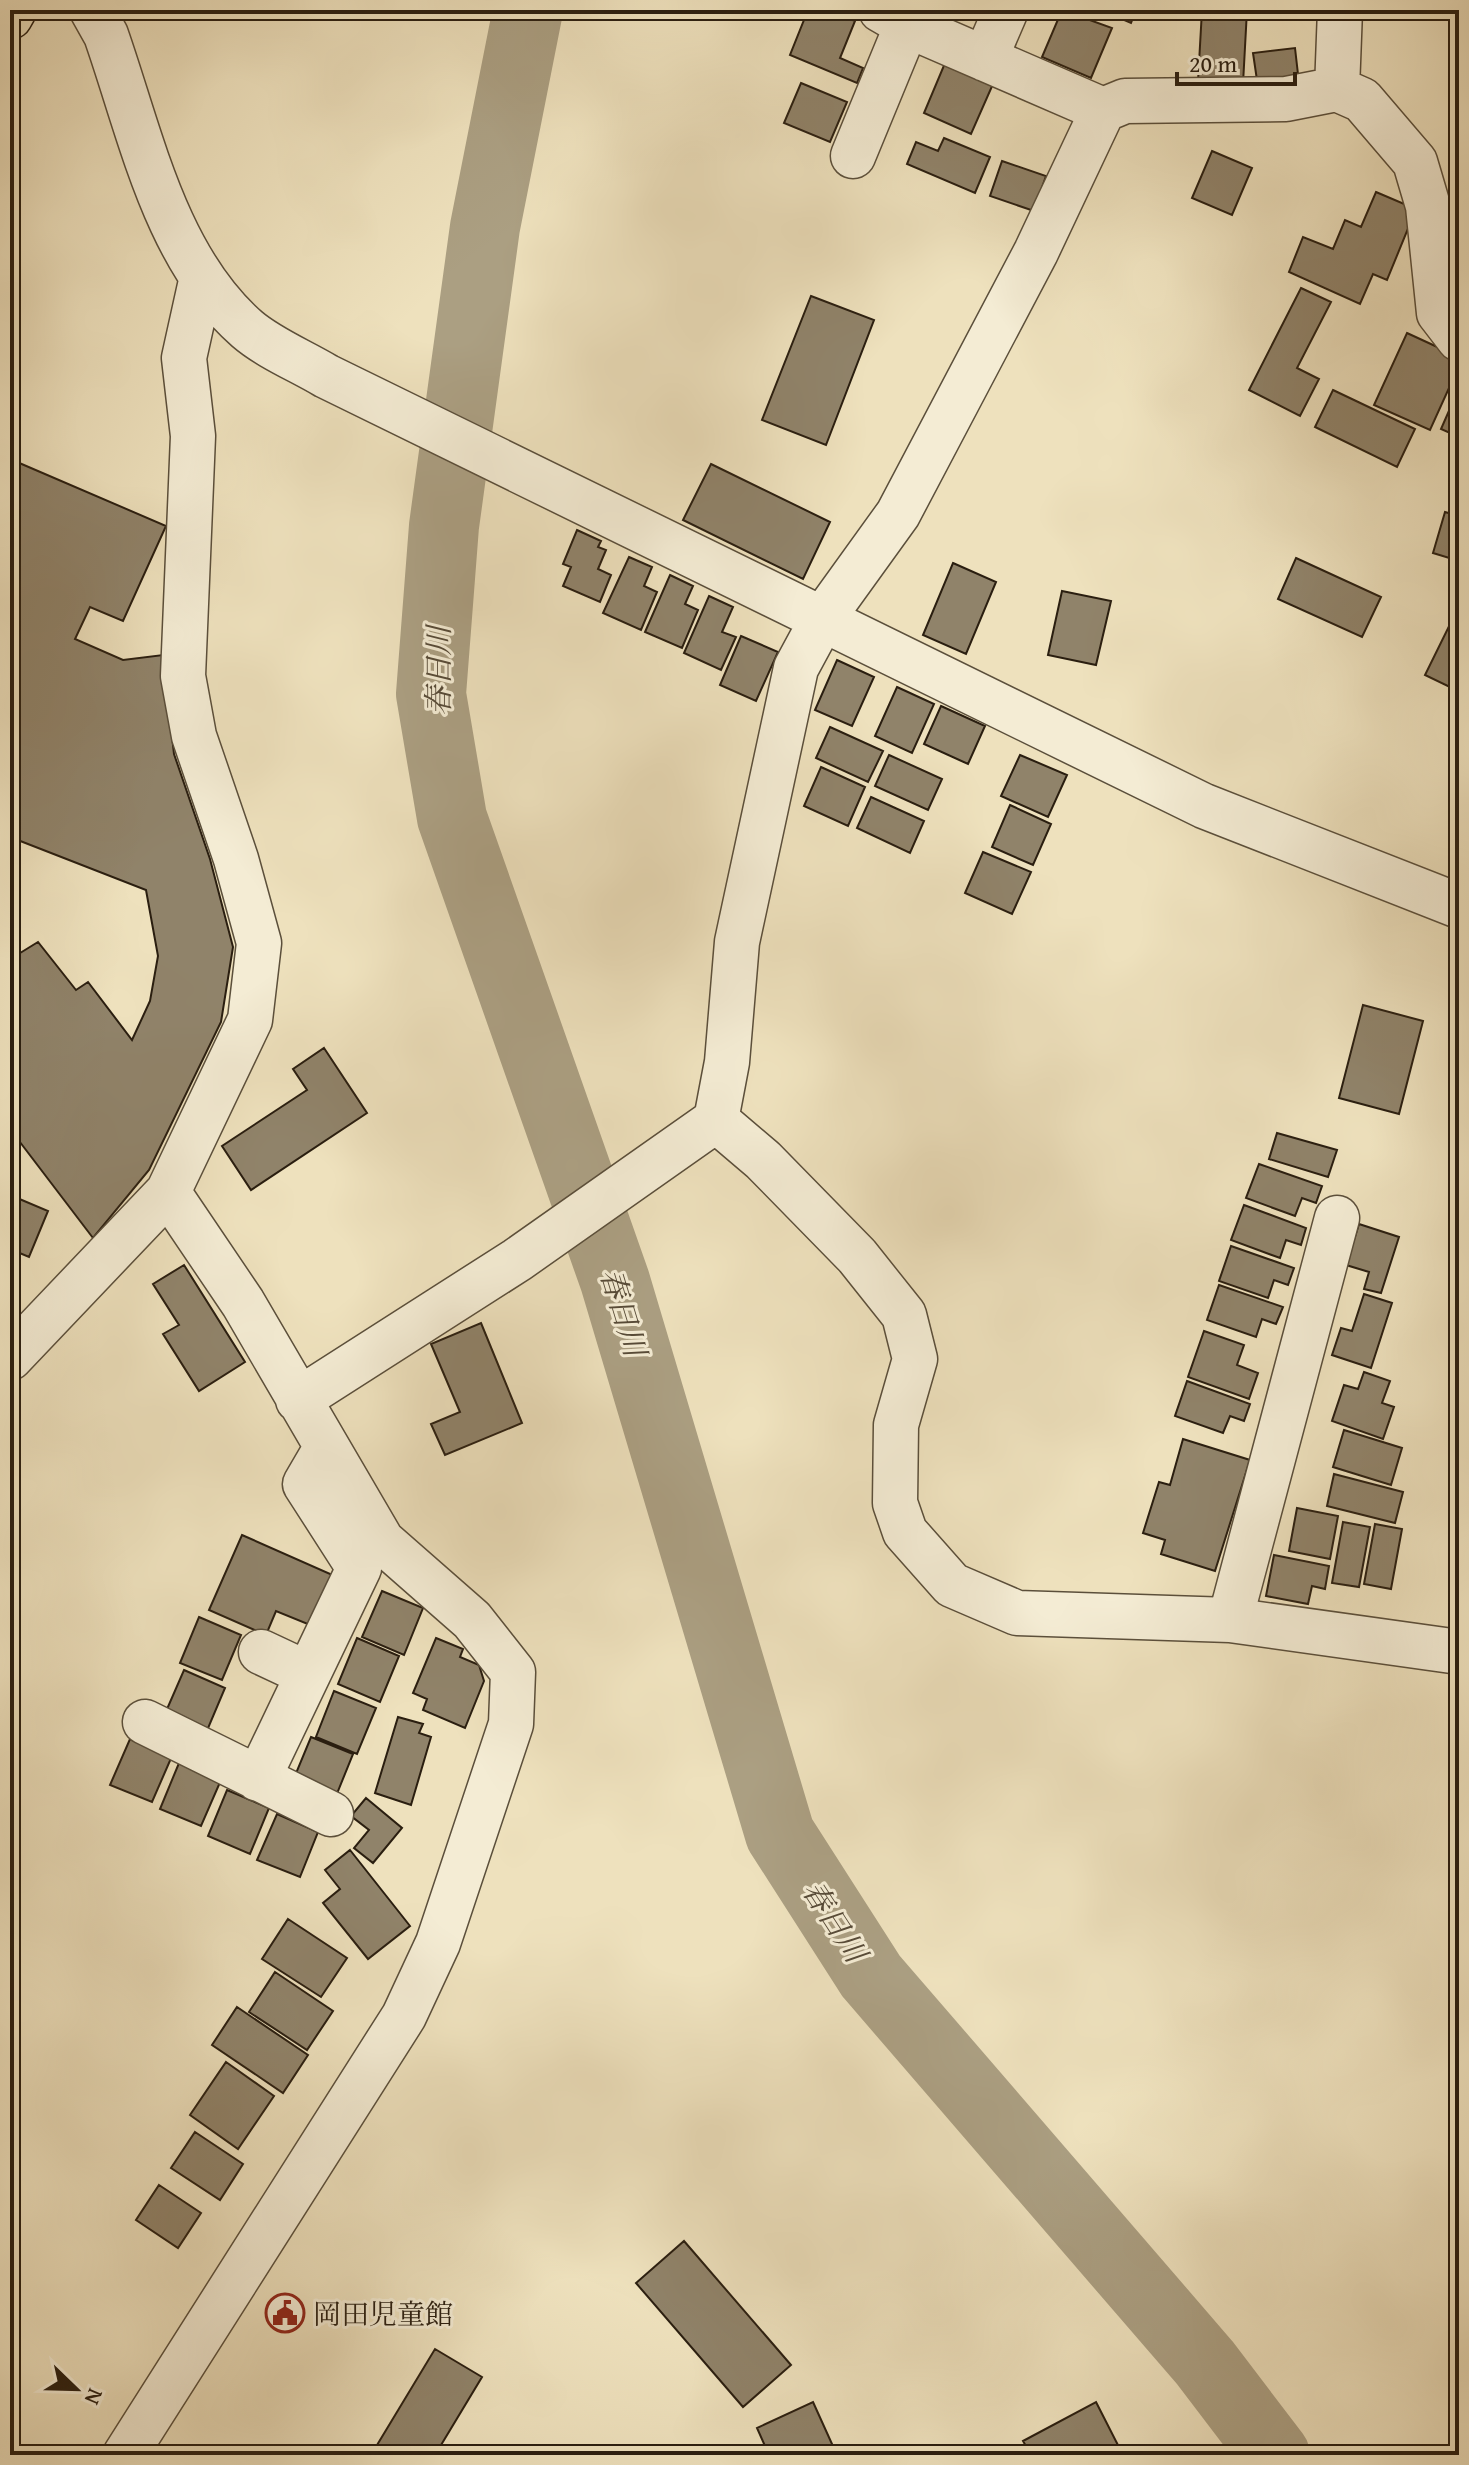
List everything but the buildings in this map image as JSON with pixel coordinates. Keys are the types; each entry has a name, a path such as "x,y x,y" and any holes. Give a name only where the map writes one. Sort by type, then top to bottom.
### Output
{"main road":[{"path":"10,17 14,10"}],"street":[{"path":"92,10 106,35 175,235 201,281 248,330 326,376 1204,806 1459,906"},
{"path":"985,59 1006,10"},
{"path":"1337,89 1340,10"},
{"path":"853,156 894,18 1103,110"},
{"path":"298,1400 517,1260 716,1120 727,1062 740,926 796,668 823,618 898,514 1036,252 1103,110 1125,101 1286,99 1337,89 1362,100 1415,162 1428,206 1439,313 1459,339"},
{"path":"10,1358 168,1192 250,1020 259,943 236,859 194,736 183,676 193,436 184,358 201,281"},
{"path":"716,1120 763,1160 857,1256 904,1315 915,1359 896,1425 895,1503 905,1532 952,1585 1017,1613 1230,1620 1459,1652"},
{"path":"125,2455 404,2016 438,1943 511,1724 513,1672 472,1620 382,1541 243,1303 168,1192"},
{"path":"1230,1620 1337,1218"},
{"path":"258,1779 359,1568 305,1484 326,1448"},
{"path":"261,1652 308,1674"},
{"path":"145,1722 331,1814"}],"waterway":[{"name":"春日川","path":"528,10 485,227 444,526 431,694 452,818 615,1281 780,1834 871,1976 1205,2363 1275,2455"}],"place":[{"name":"岡田児童館","path":"285,2313"}]}
